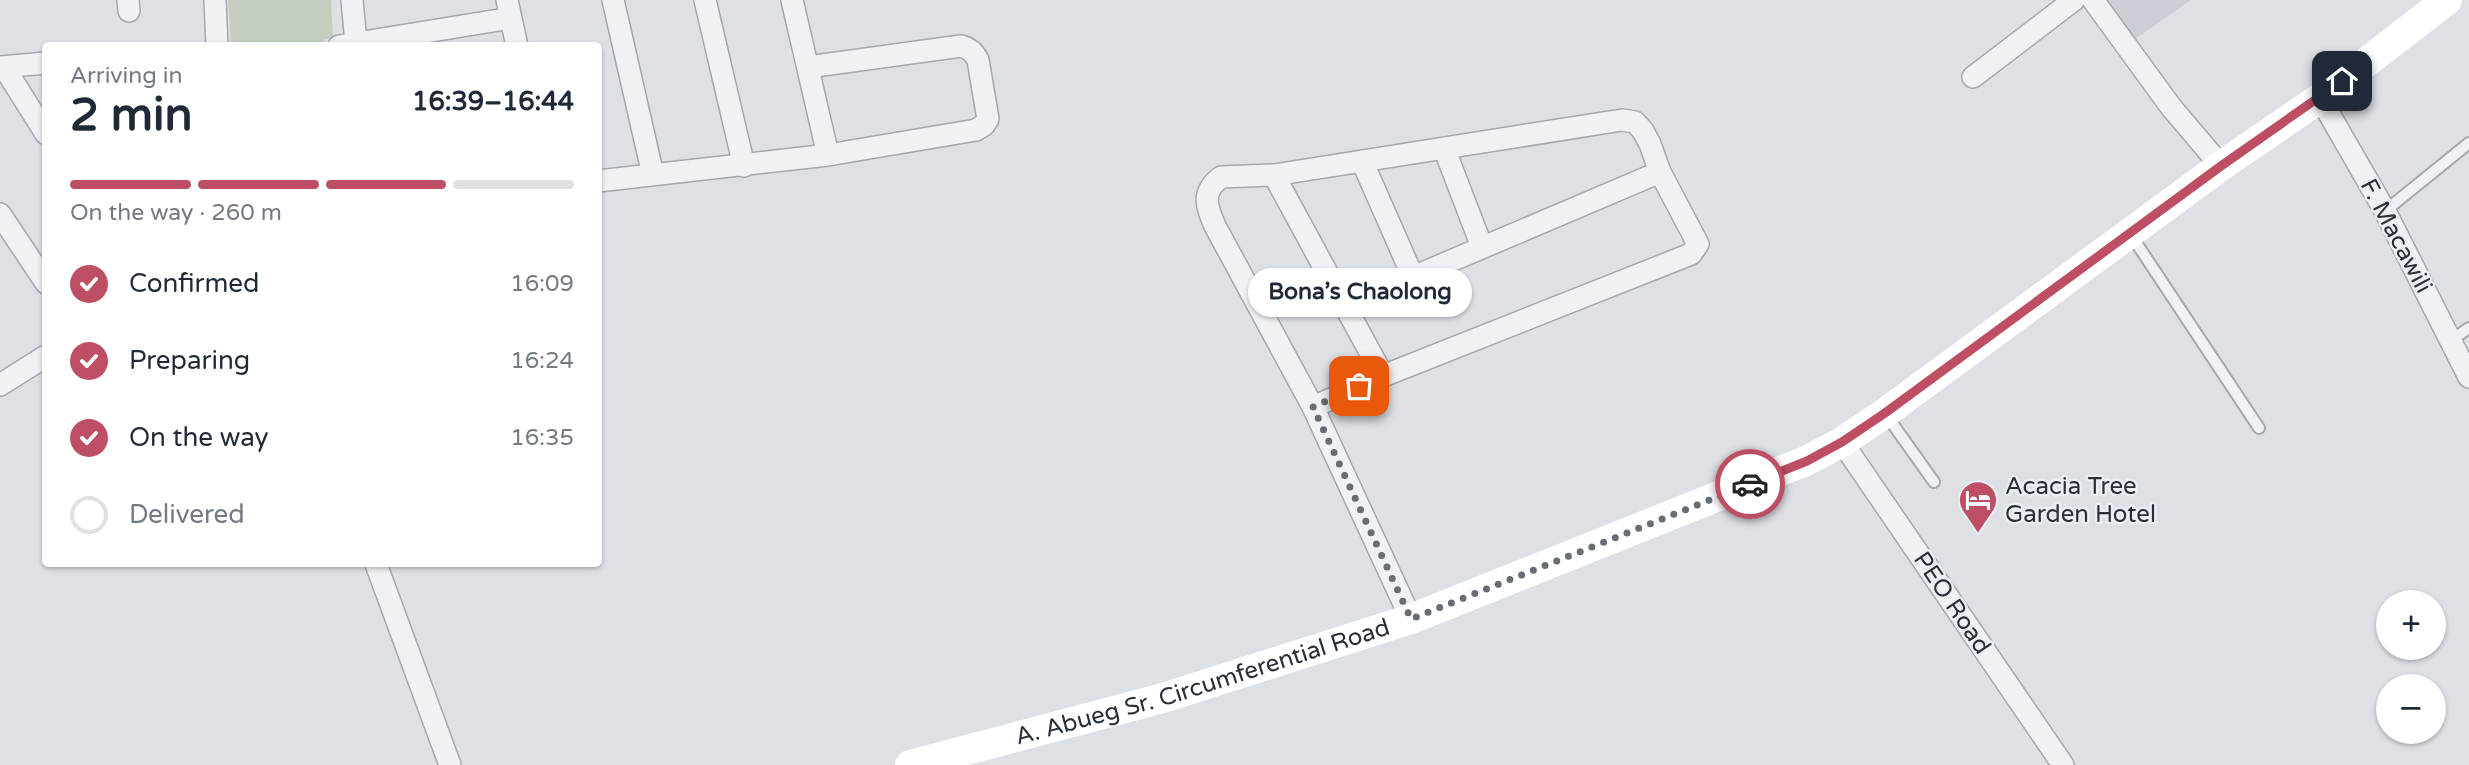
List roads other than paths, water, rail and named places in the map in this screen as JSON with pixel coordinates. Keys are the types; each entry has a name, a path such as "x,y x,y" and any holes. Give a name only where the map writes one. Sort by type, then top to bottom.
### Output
{"street":[{"path":"215,0 218,42"},
{"path":"348,42 352,0"},
{"path":"613,0 653,175"},
{"path":"705,0 744,166"},
{"path":"792,0 828,155"},
{"path":"1973,77 2074,0"},
{"path":"2093,0 2171,107 2221,166"},
{"name":"A. Abueg Sr. Circumferential Road","path":"910,765 1163,698 1411,619 1807,461 1842,442 1885,413 2221,166 2320,98 2447,0"},
{"path":"357,42 508,9 516,42"},
{"path":"602,181 828,155 976,130 988,119 978,60 971,51 961,46 808,67"},
{"path":"42,63 2,67 42,128"},
{"name":"F. Macawili","path":"2320,98 2385,211 2450,341 2467,369"},
{"path":"1313,407 1383,376 1691,254 1698,244 1660,172 1643,131 1635,122 1622,120 1274,175 1222,177 1209,189 1209,211 1215,226 1313,407 1411,619"},
{"path":"1444,148 1482,247"},
{"path":"1362,161 1413,277"},
{"path":"1345,306 1660,172"},
{"path":"1274,175 1383,376"},
{"path":"0,214 42,277"},
{"path":"3,378 42,358"},
{"name":"PEO Road","path":"1842,442 2063,765"},
{"path":"377,567 450,765"}],"lane":[{"path":"2385,211 2469,143"},
{"path":"2130,233 2259,428"},
{"path":"2450,341 2469,328"},
{"path":"1885,413 1934,482"}],"place":[{"name":"Bona’s Chaolong","path":"1359,386"},
{"name":"Acacia Tree Garden Hotel","path":"1978,534"}]}
